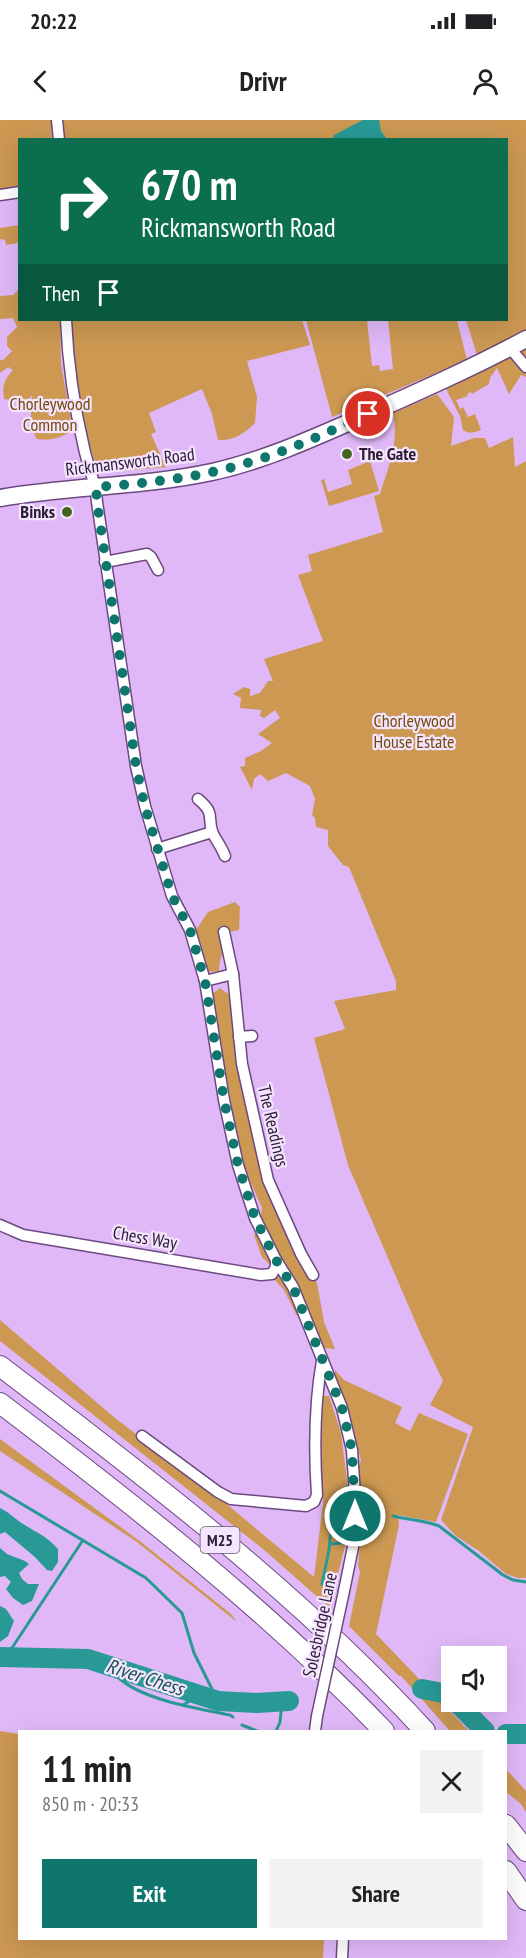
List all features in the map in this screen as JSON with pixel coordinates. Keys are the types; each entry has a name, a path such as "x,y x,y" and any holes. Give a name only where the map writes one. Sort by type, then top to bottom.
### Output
{"highway":[{"name":"M25","path":"0,1366 259,1571 364,1666 424,1730"},
{"name":"M25","path":"0,1403 112,1488 259,1610 383,1730"},
{"path":"507,1826 526,1851"},
{"path":"507,1872 526,1900"}],"main road":[{"name":"Rickmansworth Road","path":"0,498 171,480 248,463 330,431 473,367 526,339"}],"street":[{"path":"57,120 59,138"},
{"path":"0,195 18,192"},
{"name":"Solesbridge Lane","path":"66,321 67,355 84,450 96,487 136,766 157,849 172,896 190,930 205,981 224,1100 238,1165 255,1218 276,1260 293,1287 342,1408 352,1450 355,1495 354,1542 315,1730"},
{"path":"510,348 526,367"},
{"path":"105,562 147,554 158,570"},
{"path":"198,799 208,807 211,814 212,832 225,856"},
{"path":"157,849 212,832"},
{"name":"The Readings","path":"229,939 242,1064 268,1180 311,1260 313,1275"},
{"path":"205,981 233,974"},
{"path":"238,1037 252,1036"},
{"name":"Chess Way","path":"0,1225 23,1235 261,1275 272,1274 276,1267 276,1260"},
{"path":"142,1436 205,1475 231,1499 306,1506 314,1502 316,1495 314,1446 322,1361"},
{"path":"342,1958 343,1940"}],"green space":[{"path":"0,120 51,120 52,138 18,138 18,190 0,193"},
{"path":"61,120 526,120 526,332 477,355 466,321 508,321 508,138 62,138"},
{"path":"18,225 18,243 6,245 5,240 0,239 0,228"},
{"name":"Chorleywood Common","path":"18,290 18,321 60,321 61,364 72,430 55,438 37,439 34,434 31,412 32,395 30,398 19,401 4,399 4,383 13,370 8,367 0,373 0,360 12,351 7,346 7,337 17,327 13,318 0,319 0,296 13,295"},
{"path":"70,321 302,321 310,345 247,361 257,397 255,423 242,433 233,438 218,440 212,414 202,389 149,413 156,432 151,434 166,467 99,473 78,398 72,358"},
{"path":"306,321 367,321 372,366 379,365 380,371 393,369 388,321 457,321 467,360 332,417"},
{"path":"526,346 526,377 521,375 509,394 497,368 489,384 456,400 460,409 463,407 468,417 475,414 481,430 465,432 460,416 446,389"},
{"name":"Chorleywood House Estate","path":"437,394 454,417 451,446 474,438 485,438 489,448 513,437 515,467 526,461 526,1578 506,1574 479,1551 456,1536 441,1520 473,1427 430,1405 443,1381 348,1165 314,1038 345,1029 334,1001 396,990 396,981 349,867 343,865 328,846 328,830 316,827 315,818 312,815 315,799 310,786 286,773 268,781 260,774 254,779 252,790 240,767 245,766 245,758 272,743 258,734 280,718 275,710 264,718 260,716 261,710 240,708 241,698 233,694 244,687 250,689 250,696 260,693 268,681 273,681 264,659 323,641 298,575 312,571 308,555 383,532 374,496 380,494 392,455 395,435 393,413"},
{"path":"370,461 379,491 329,506 321,480 324,479 328,492 352,484 348,470"},
{"path":"235,902 240,907 239,930 229,932 219,971 207,972 194,933 208,912"},
{"path":"220,988 231,996 265,1180 309,1275 317,1283 324,1322 335,1349 324,1348 309,1319 297,1316 284,1290 274,1279 272,1267 262,1257 254,1235 259,1229 262,1208 243,1165 211,995"},
{"path":"0,1320 115,1418 217,1496 314,1577 323,1503 319,1428 320,1396 329,1396 341,1433 347,1480 347,1539 329,1607 263,1549 0,1341"},
{"path":"335,1370 344,1380 402,1407 395,1423 410,1431 419,1413 468,1434 436,1522 398,1515 399,1525 376,1634 441,1702 441,1712 451,1712 468,1730 449,1730 401,1676 349,1626 360,1572 358,1565 362,1516 359,1466 361,1461 348,1411 335,1377"},
{"path":"0,1439 141,1542 231,1614 237,1622 137,1542 0,1451"},
{"path":"0,1731 18,1734 18,1940 324,1940 323,1958 0,1958"},
{"path":"507,1770 526,1791 526,1812 521,1804 507,1793"}],"shaded area":[{"path":"363,120 379,120 381,131 386,138 333,138 334,135"},
{"path":"0,1508 58,1549 58,1562 52,1571 47,1570 5,1532 0,1534"},
{"path":"0,1548 7,1554 29,1564 19,1573 28,1584 39,1584 32,1601 23,1605 6,1589 11,1582 5,1576 0,1577"},
{"path":"0,1606 6,1609 14,1621 8,1636 0,1642"}],"waterway":[{"path":"322,1584 329,1550 333,1506 350,1484"},
{"path":"0,1491 146,1578 182,1613 194,1653 218,1701"},
{"path":"393,1516 439,1526 503,1575 513,1580 526,1582"},
{"path":"6,1657 83,1540"},
{"path":"330,1544 352,1542"},
{"name":"River Chess","path":"0,1657 88,1659 218,1701 257,1703 289,1701"},
{"path":"108,1665 120,1679 143,1693 172,1703 233,1717"},
{"name":"River Chess","path":"422,1689 441,1693"},
{"path":"183,1705 199,1695"},
{"path":"276,1730 280,1722 282,1701"},
{"name":"River Chess","path":"466,1712 484,1730"},
{"path":"242,1725 254,1730"},
{"name":"River Chess","path":"507,1734 526,1734"}],"place":[{"name":"The Gate","path":"347,454"},
{"name":"Binks","path":"67,512"}],"route":[{"path":"355,1516 352,1450 342,1408 293,1287 276,1260 255,1218 230,1134 205,981 196,947 190,930 172,896 145,807 136,766 121,669 96,487 171,480 248,463 368,414"}]}
